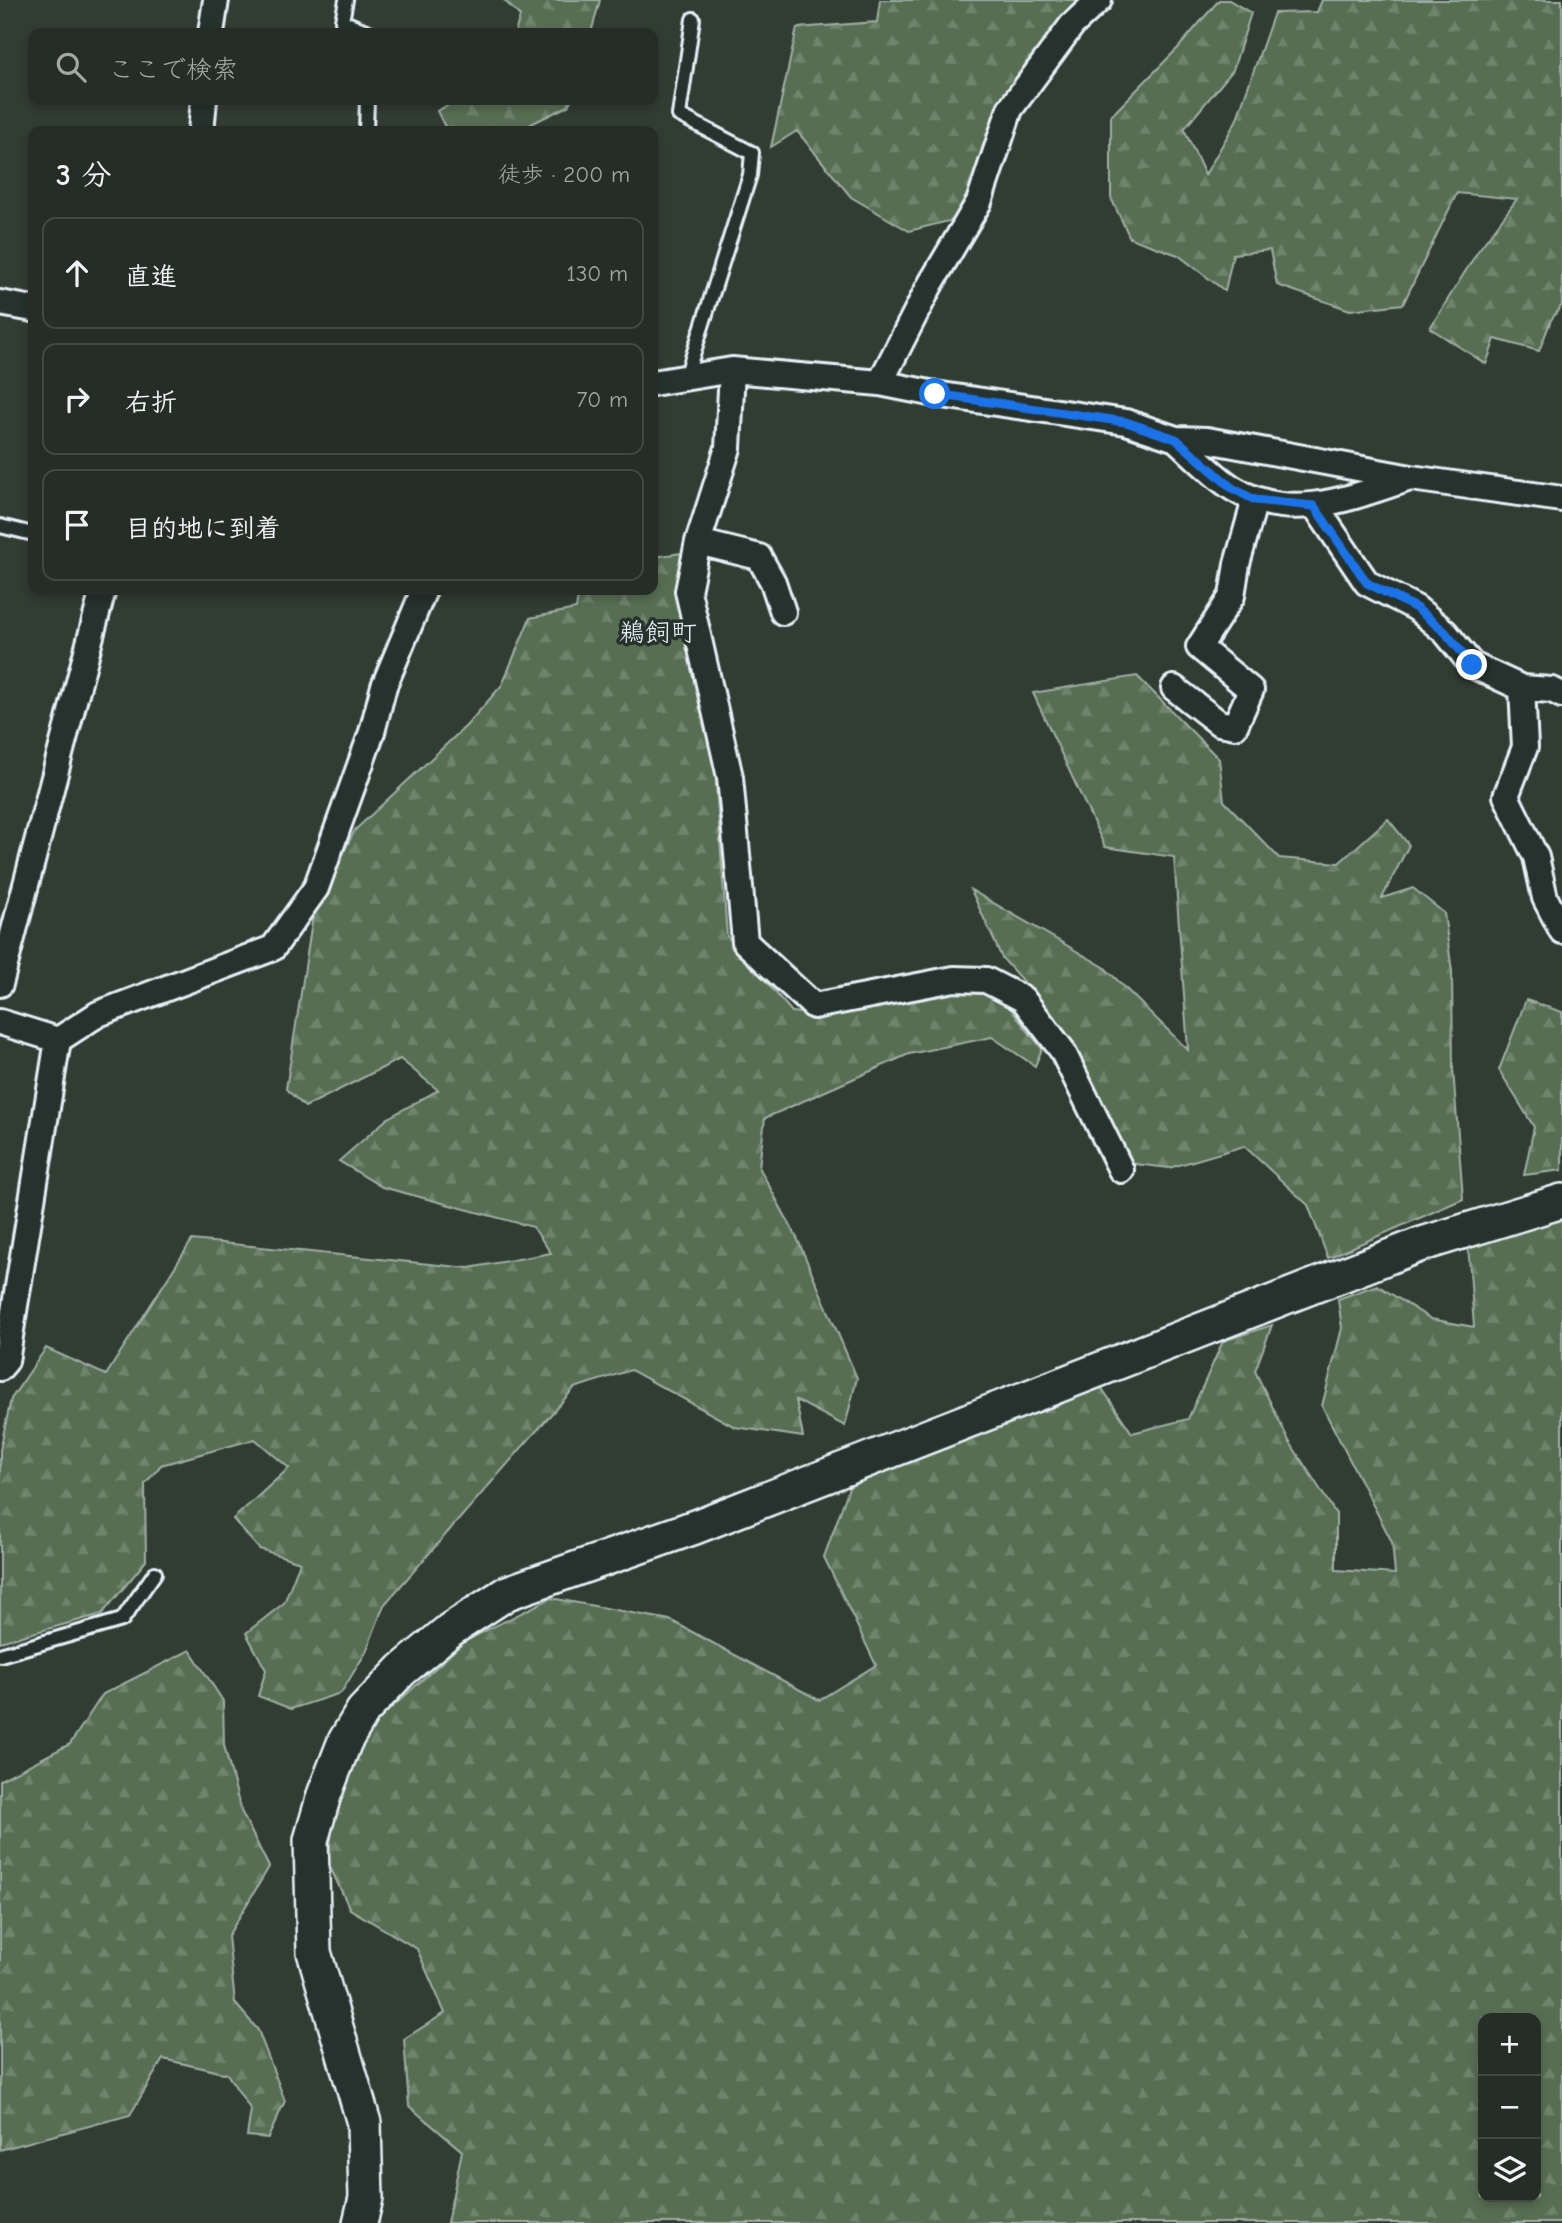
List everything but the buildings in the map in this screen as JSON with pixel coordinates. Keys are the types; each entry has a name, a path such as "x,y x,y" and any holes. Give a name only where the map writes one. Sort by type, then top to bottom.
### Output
{"street":[{"path":"212,28 216,0"},
{"path":"880,383 930,285 979,202 1010,109 1072,25 1099,0"},
{"path":"201,126 204,105"},
{"path":"0,303 28,308"},
{"path":"732,370 728,447 698,542 688,591 730,777 745,942 814,1006 954,979 986,980 1023,999 1062,1050 1121,1170"},
{"path":"658,382 732,370 880,383 935,394 1126,422 1176,439 1207,440 1410,478 1562,499"},
{"path":"1176,439 1232,488 1255,500 1327,505 1410,478"},
{"path":"1174,688 1219,723 1235,726 1251,690 1199,647 1232,596 1237,565 1255,500"},
{"path":"1314,506 1367,583 1416,608 1445,632 1472,665 1522,688 1552,690 1562,695"},
{"path":"698,542 759,557 773,582 783,612"},
{"path":"0,983 102,595"},
{"path":"0,1368 6,1361 58,1040 98,1014 273,948 316,888 384,686 422,595"},
{"path":"1522,688 1525,747 1506,796 1536,857 1545,898 1562,931"},
{"path":"0,1022 58,1040"},
{"path":"359,2223 366,2198 364,2123 314,1952 311,1840 345,1741 363,1712 402,1670 450,1630 507,1593 695,1527 1419,1245 1562,1201"}],"lane":[{"path":"346,0 342,21 359,28"},
{"path":"686,377 750,175 752,153 679,115 694,19"},
{"path":"366,126 368,105"},
{"path":"0,526 28,533"},
{"path":"0,1655 122,1620 155,1573"}],"green space":[{"path":"504,0 600,0 592,28 516,28 520,16"},
{"path":"880,0 1089,0 988,161 957,219 909,231 851,197 797,131 771,147 797,28 877,22"},
{"path":"1219,0 1229,0 1251,13 1233,70 1184,129 1205,175 1236,121 1274,13 1317,12 1322,0 1562,0 1562,305 1551,320 1539,351 1495,339 1486,364 1430,328 1478,251 1517,199 1457,193 1403,304 1350,310 1277,285 1270,250 1233,254 1225,291 1178,255 1130,238 1111,198 1111,116 1178,48"},
{"path":"448,105 568,105 527,126 444,126 437,111"},
{"path":"682,553 684,618 714,756 727,936 792,1012 829,1016 959,989 1002,998 1042,1049 1035,1066 992,1037 909,1054 765,1118 759,1167 797,1238 857,1378 845,1426 796,1400 803,1437 735,1427 631,1370 574,1388 384,1605 366,1652 341,1693 291,1709 258,1696 266,1670 246,1633 284,1603 300,1562 259,1549 233,1519 289,1468 255,1439 161,1465 145,1484 146,1561 102,1614 0,1642 0,1450 11,1399 46,1348 106,1375 192,1240 469,1268 551,1253 533,1227 382,1187 339,1161 388,1118 438,1090 400,1059 305,1107 286,1089 314,909 355,830 467,725 502,685 530,618 576,609 578,595 658,595 658,556"},
{"path":"1137,676 1219,759 1224,801 1279,858 1339,863 1388,819 1409,845 1382,898 1413,888 1444,913 1452,971 1453,1069 1463,1199 1328,1258 1308,1205 1244,1146 1169,1168 1127,1163 1048,1009 1002,958 971,890 1104,967 1188,1050 1174,857 1105,847 1033,693"},
{"path":"1526,1000 1562,1012 1562,1170 1524,1175 1534,1127 1499,1070"},
{"path":"1541,1219 1562,1220 1562,2223 447,2223 462,2151 409,2106 404,2039 445,2013 417,1949 350,1909 328,1863 335,1807 367,1730 465,1641 551,1598 670,1620 819,1700 876,1665 824,1557 850,1485 963,1433 1099,1384 1132,1433 1188,1419 1223,1341 1272,1325 1255,1371 1289,1441 1336,1514 1336,1570 1395,1574 1392,1542 1322,1406 1342,1328 1338,1299 1377,1285 1431,1319 1474,1327 1468,1244"},
{"path":"190,1650 223,1701 224,1745 241,1811 269,1867 228,1936 235,2003 258,2030 285,2101 268,2138 247,2136 251,2110 227,2074 163,2059 130,2115 0,2150 0,1780 70,1744 103,1694"}],"district":[{"name":"鵜飼町","path":"658,632"}],"route":[{"path":"935,394 1126,422 1176,439 1232,488 1255,500 1314,506 1367,583 1416,608 1445,632 1472,665"}]}
